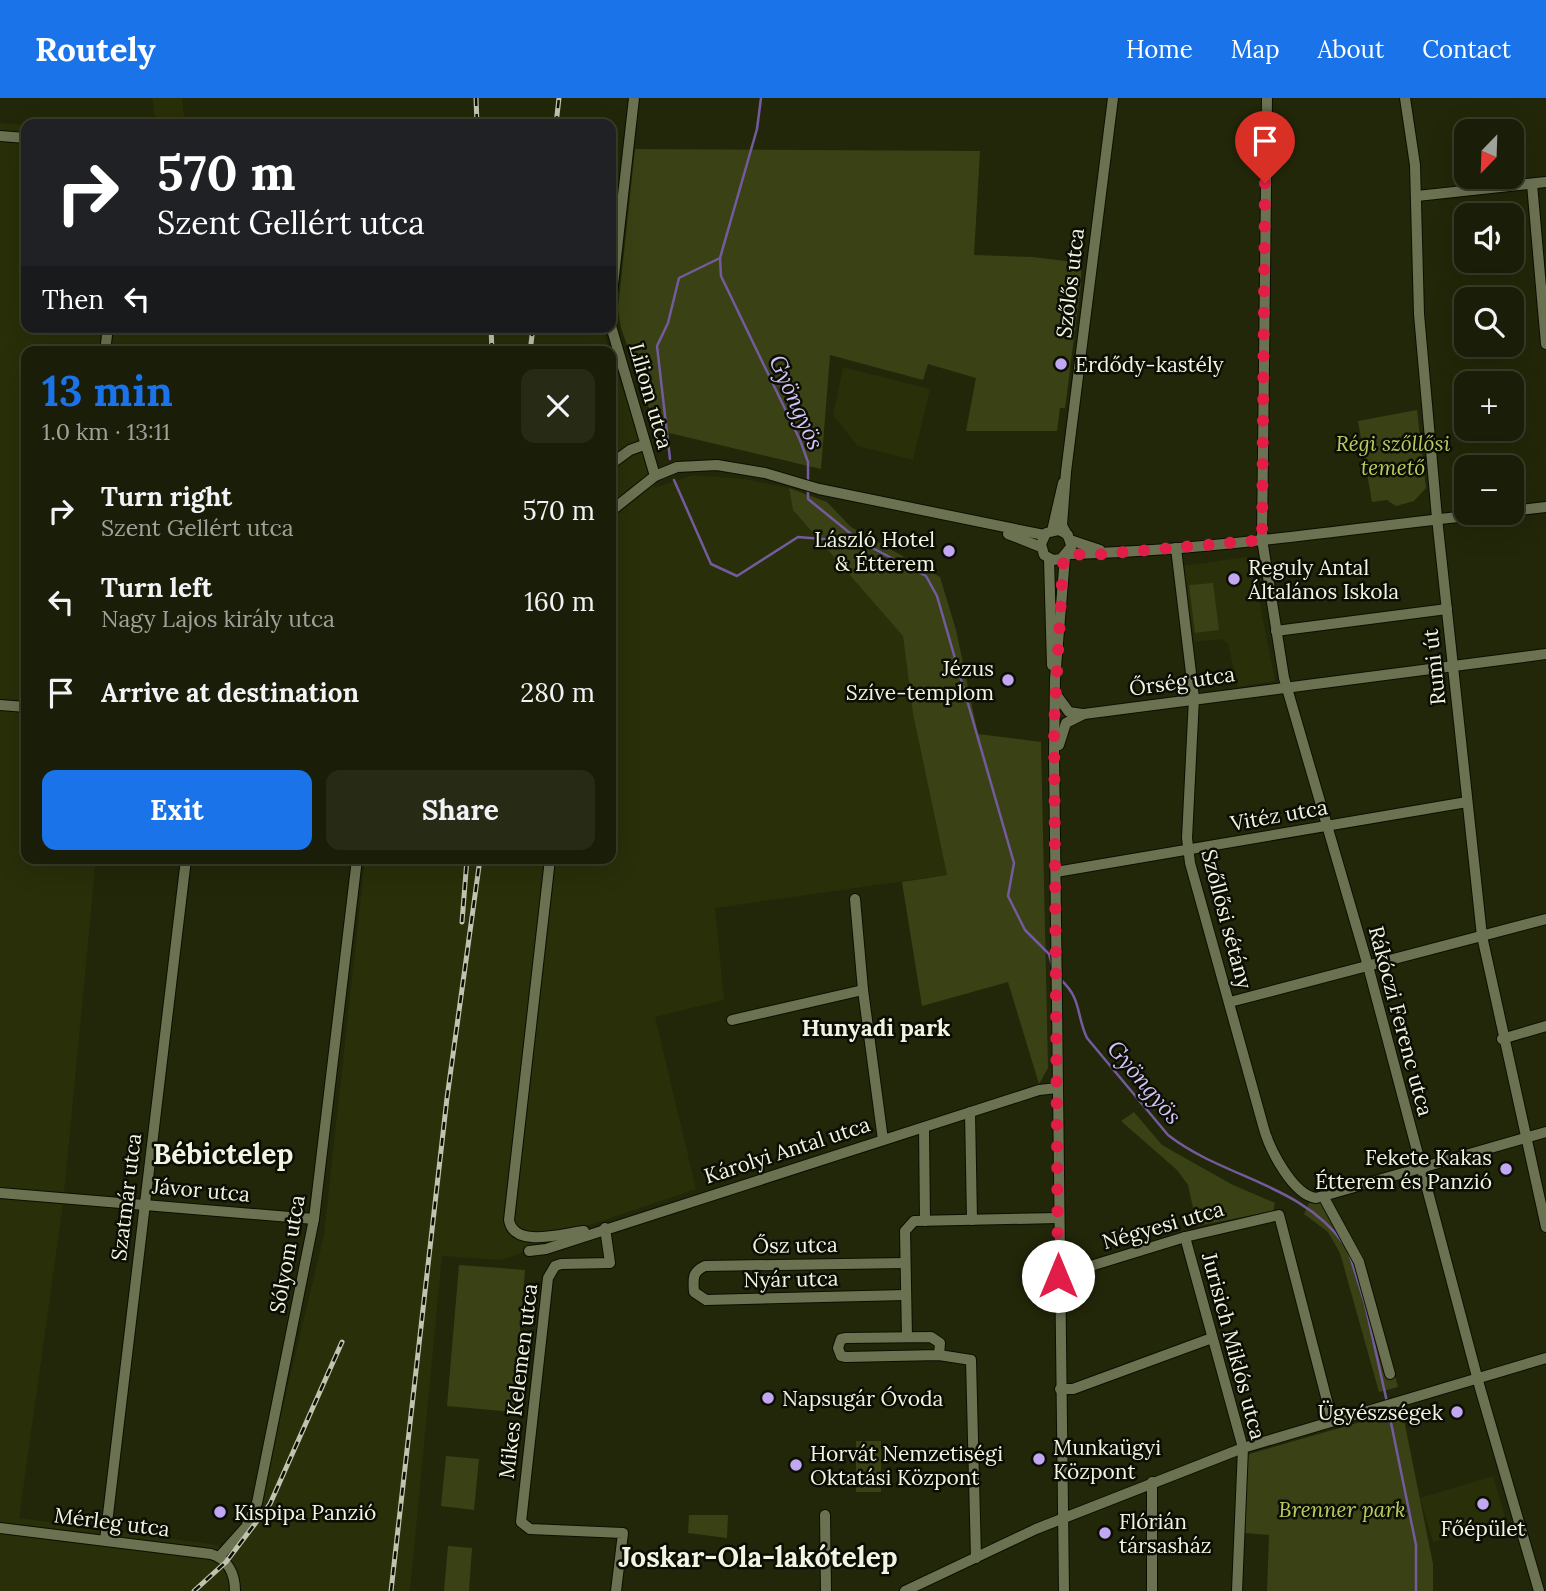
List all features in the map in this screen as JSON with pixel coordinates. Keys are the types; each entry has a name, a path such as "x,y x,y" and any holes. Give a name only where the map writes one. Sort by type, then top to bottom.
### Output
{"street":[{"path":"616,249 634,98"},
{"name":"Szőlős utca","path":"1069,538 1062,525 1066,472 1113,98"},
{"name":"Rákóczi Ferenc utca","path":"1267,98 1262,540 1276,631 1286,685 1368,966 1420,1167 1539,1591"},
{"name":"Rumi út","path":"1405,98 1417,196 1419,314 1437,518 1482,936 1502,1039 1545,1213 1546,1227"},
{"path":"1408,111 1411,98"},
{"path":"0,136 21,138"},
{"path":"616,173 623,174"},
{"path":"1417,196 1546,182"},
{"path":"1532,184 1546,344"},
{"name":"Liliom utca","path":"613,333 654,476"},
{"path":"616,460 630,450 644,445"},
{"path":"616,507 654,476 677,467 717,465 765,472 800,485 975,521 1048,533 1059,530 1092,549 1132,551"},
{"name":"Szőlős utca","path":"1048,533 1066,472"},
{"path":"1524,510 1546,507"},
{"path":"1049,559 1067,555 1262,540 1454,517"},
{"path":"975,521 1041,547 1049,559 1051,660 1055,679"},
{"path":"1041,547 1048,533"},
{"path":"1064,1591 1058,1276 1054,692 1069,538"},
{"name":"Szőllősi sétány","path":"1177,548 1194,698 1188,850 1268,1143 1299,1191 1309,1197 1323,1196"},
{"path":"1276,631 1447,609"},
{"name":"Őrség utca","path":"1084,714 1286,685 1546,654"},
{"path":"1054,692 1069,712 1084,714"},
{"path":"0,705 21,707"},
{"path":"1054,754 1066,723 1084,714"},
{"name":"Vitéz utca","path":"1056,872 1467,802"},
{"name":"Szatmár utca","path":"105,1540 185,864"},
{"name":"Sólyom utca","path":"220,1556 246,1527 257,1503 314,1219 356,864"},
{"path":"549,864 509,1220 511,1230 516,1235 529,1237 605,1228"},
{"path":"855,899 863,990 883,1140"},
{"path":"1230,1002 1546,919"},
{"path":"732,1020 863,990"},
{"path":"1502,1039 1546,1026"},
{"name":"Károlyi Antal utca","path":"529,1251 539,1251 1039,1090 1057,1088"},
{"path":"970,1112 972,1220"},
{"path":"924,1127 925,1221"},
{"path":"1390,1374 1359,1262 1323,1196 1546,1132"},
{"name":"Jávor utca","path":"0,1193 314,1219"},
{"name":"Négyesi utca","path":"1058,1276 1185,1237 1279,1214 1332,1420"},
{"path":"906,1337 907,1225 925,1221 1058,1218"},
{"name":"Mikes Kelemen utca","path":"605,1228 610,1263 561,1264 555,1266 548,1278 522,1522 530,1529 623,1533 616,1591"},
{"name":"Jurisich Miklós utca","path":"1185,1237 1243,1448 1237,1591"},
{"name":"Ősz utca","path":"693,1278 697,1270 705,1266 905,1263"},
{"name":"Nyár utca","path":"693,1278 694,1292 706,1300 905,1295"},
{"path":"939,1355 937,1339 906,1337 841,1339 839,1352 846,1357 939,1355 966,1358 973,1366 976,1558"},
{"path":"1060,1389 1073,1389 1212,1338"},
{"path":"905,1591 1063,1518 1243,1448 1546,1358"},
{"path":"1152,1482 1152,1591"},
{"path":"825,1515 826,1591"},
{"name":"Mérleg utca","path":"0,1528 220,1556"},
{"path":"220,1556 233,1573 235,1591"},
{"path":"931,1578 933,1591"}],"shaded area":[{"path":"152,98 182,98 184,119 155,119"},
{"path":"0,123 21,125 21,333 604,333 608,346 21,346 21,864 96,864 63,1204 19,1518 217,1545 228,1554 254,1527 324,1235 364,864 616,864 616,369 655,488 692,475 744,479 789,488 793,510 903,635 913,714 947,875 715,908 724,1000 655,1017 696,1189 578,1229 503,1260 442,1256 410,1591 0,1591"},
{"path":"843,367 930,389 913,460 858,446 833,415"},
{"path":"1246,557 1251,559 1275,681 1238,687 1228,644 1221,639 1194,642 1183,566"},
{"path":"1493,1476 1506,1521 1433,1542 1420,1498"}],"green space":[{"path":"635,149 980,151 974,255 1033,257 1081,263 1081,284 1065,408 1060,408 1057,431 966,431 976,378 928,364 923,380 830,355 821,469 665,432 655,425 621,328 618,309"},
{"name":"Régi szőllősi temető","path":"1417,410 1426,488 1414,501 1396,506 1387,500 1372,502 1358,421"},
{"path":"789,488 827,502 851,527 940,577 956,630 978,734 1041,742 1048,1068 1039,1084 1008,982 922,1006 902,882 947,875 913,714 903,636 793,510"},
{"path":"1213,583 1219,630 1195,633 1189,585"},
{"path":"1134,1112 1162,1145 1231,1184 1275,1203 1273,1211 1197,1226 1188,1185 1177,1170 1121,1121"},
{"path":"1331,1201 1363,1256 1398,1387 1379,1392 1340,1253 1328,1232 1304,1214 1309,1203"},
{"path":"459,1265 525,1270 513,1412 447,1406"},
{"name":"Brenner park","path":"1402,1410 1433,1564 1433,1591 1267,1591 1269,1535 1245,1533 1246,1455"},
{"path":"856,1441 881,1441 881,1492 856,1492"},
{"path":"446,1456 479,1459 474,1510 441,1506"},
{"path":"689,1515 728,1515 727,1538 688,1533"},
{"path":"448,1546 472,1548 469,1591 444,1591"}],"waterway":[{"name":"Gyöngyös","path":"761,98 757,129 720,258 721,276 800,440 808,462 808,481"},
{"name":"Gyöngyös","path":"670,459 657,346 668,323 679,278 720,258"},
{"name":"Gyöngyös","path":"674,480 711,564 737,576 798,537 858,542"},
{"name":"Gyöngyös","path":"808,488 808,499 861,542 905,565"},
{"name":"Gyöngyös","path":"918,572 926,576 937,596 1014,863 1008,896 1025,930 1049,954 1054,973"},
{"name":"Gyöngyös","path":"1061,980 1076,1001 1087,1038 1168,1135 1190,1150 1284,1194 1307,1208 1327,1224 1344,1244"},
{"name":"Gyöngyös","path":"1349,1253 1365,1304 1387,1402"},
{"name":"Gyöngyös","path":"1388,1408 1416,1545 1416,1591"}],"railway":[{"path":"476,98 477,119"},
{"path":"557,119 559,98"},
{"path":"491,333 492,346"},
{"path":"531,346 532,333"},
{"path":"462,922 467,864"},
{"path":"391,1591 447,1098 479,864"},
{"path":"194,1591 226,1562 270,1504 342,1342"}],"place":[{"name":"Erdődy-kastély","path":"1061,364"},
{"name":"László Hotel & Étterem","path":"949,551"},
{"name":"Reguly Antal Általános Iskola","path":"1234,579"},
{"name":"Jézus Szíve-templom","path":"1008,680"},
{"name":"Fekete Kakas Étterem és Panzió","path":"1506,1169"},
{"name":"Napsugár Óvoda","path":"768,1398"},
{"name":"Ügyészségek","path":"1457,1412"},
{"name":"Munkaügyi Központ","path":"1039,1459"},
{"name":"Horvát Nemzetiségi Oktatási Központ","path":"796,1465"},
{"name":"Főépület","path":"1483,1504"},
{"name":"Kispipa Panzió","path":"220,1512"},
{"name":"Flórián társasház","path":"1105,1533"}],"district":[{"name":"Hunyadi park","path":"876,1027"},
{"name":"Bébictelep","path":"223,1154"},
{"name":"Joskar-Ola-lakótelep","path":"758,1557"}],"route":[{"path":"1058,1276 1054,725 1063,564 1065,557 1076,553 1092,555 1262,540 1265,183"}]}
